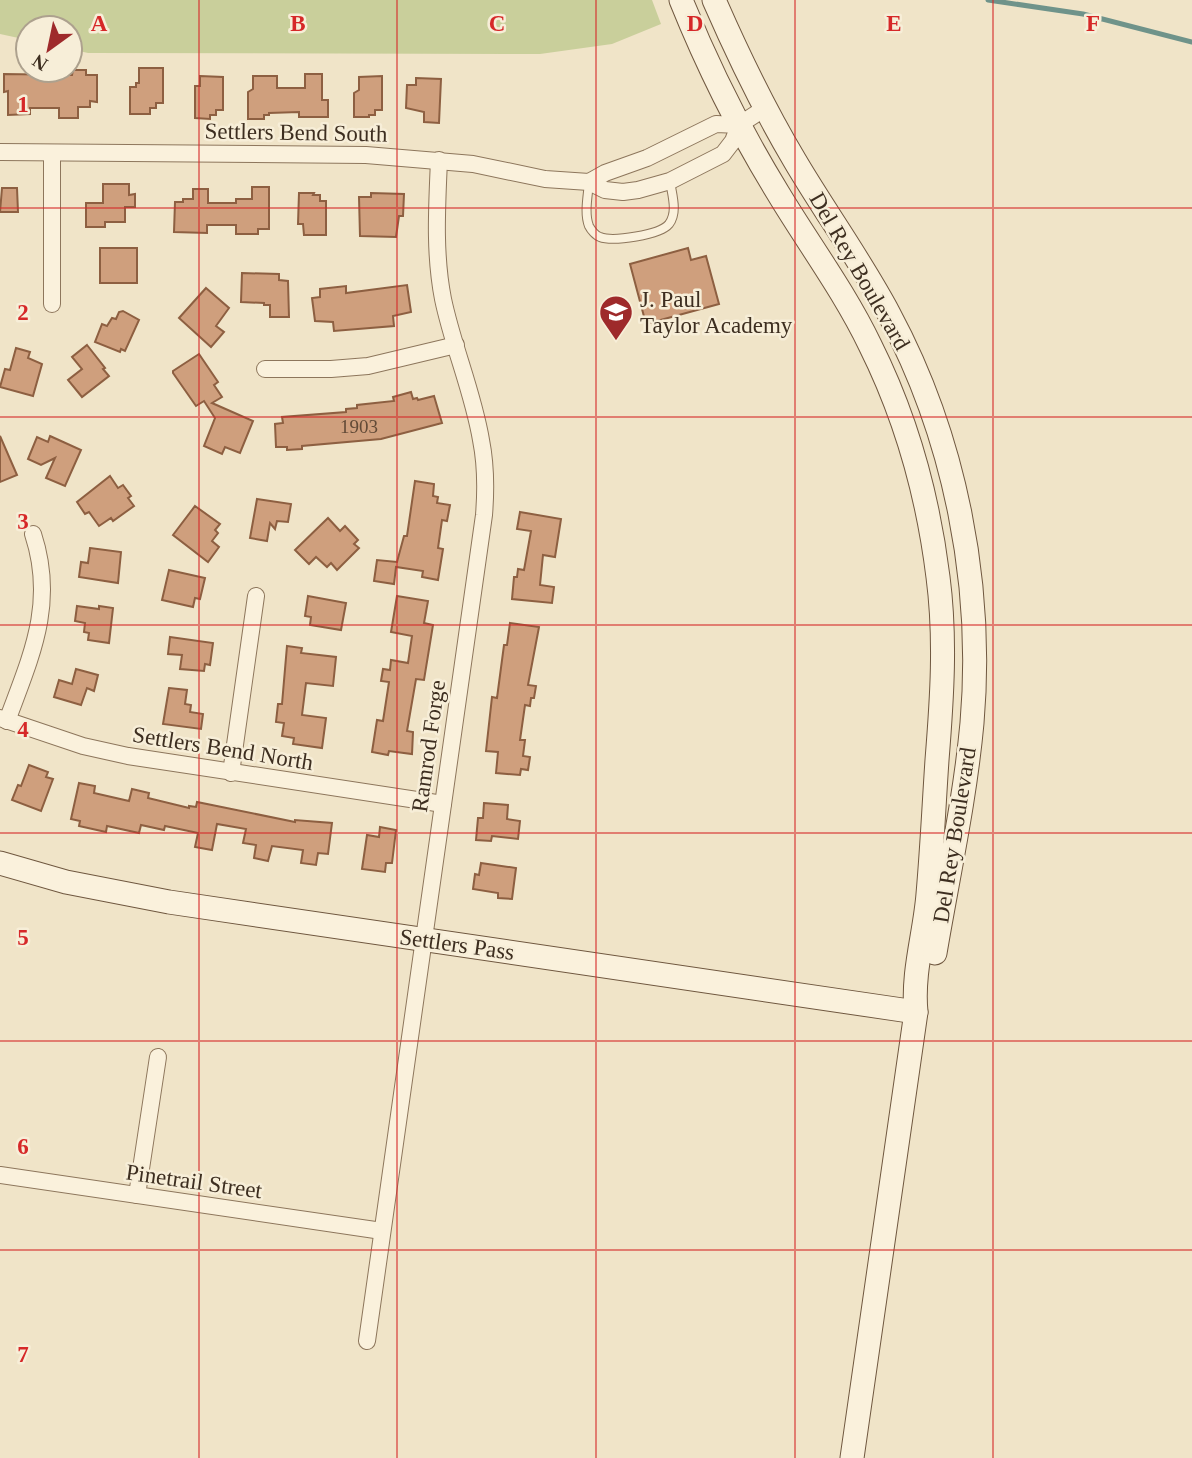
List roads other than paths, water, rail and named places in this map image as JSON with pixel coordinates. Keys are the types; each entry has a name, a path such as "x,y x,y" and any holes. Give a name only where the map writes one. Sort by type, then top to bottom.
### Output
{"main road":[{"name":"Del Rey Boulevard","path":"714,0 765,108 809,185 859,261 902,340 936,424 953,481 965,541 974,631 972,722 965,781 931,976 916,1012"},
{"name":"Del Rey Boulevard","path":"682,3 739,125 778,193 843,294 871,347 905,430 929,518 939,578 943,667 928,897 915,985 916,1012 852,1458"},
{"name":"Settlers Pass","path":"0,863 66,882 131,896 916,1012"}],"street":[{"name":"Settlers Bend South","path":"589,182 605,173 647,158 716,124 739,125 765,108"},
{"name":"Settlers Bend South","path":"0,152 366,155 473,164 545,179 589,182 605,190 623,192 670,181 723,154 733,141 739,125"},
{"path":"52,153 52,304"},
{"name":"Ramrod Forge","path":"367,1341 483,533 486,495 481,437 443,300 436,226 439,160"},
{"path":"265,369 368,366 456,345"},
{"path":"4,719 37,640 42,611 41,565 33,534"},
{"path":"231,773 257,596"},
{"name":"Settlers Bend North","path":"4,719 106,752 443,804"},
{"path":"137,1195 158,1057"},
{"name":"Pinetrail Street","path":"0,1175 382,1231"}],"lane":[{"path":"589,182 587,214 590,228 599,237 615,239 655,233 668,225 675,210 670,181"}],"waterway":[{"path":"988,0 1083,14 1192,42"}],"place":[{"name":"J. Paul Taylor Academy","path":"616,342"}]}
